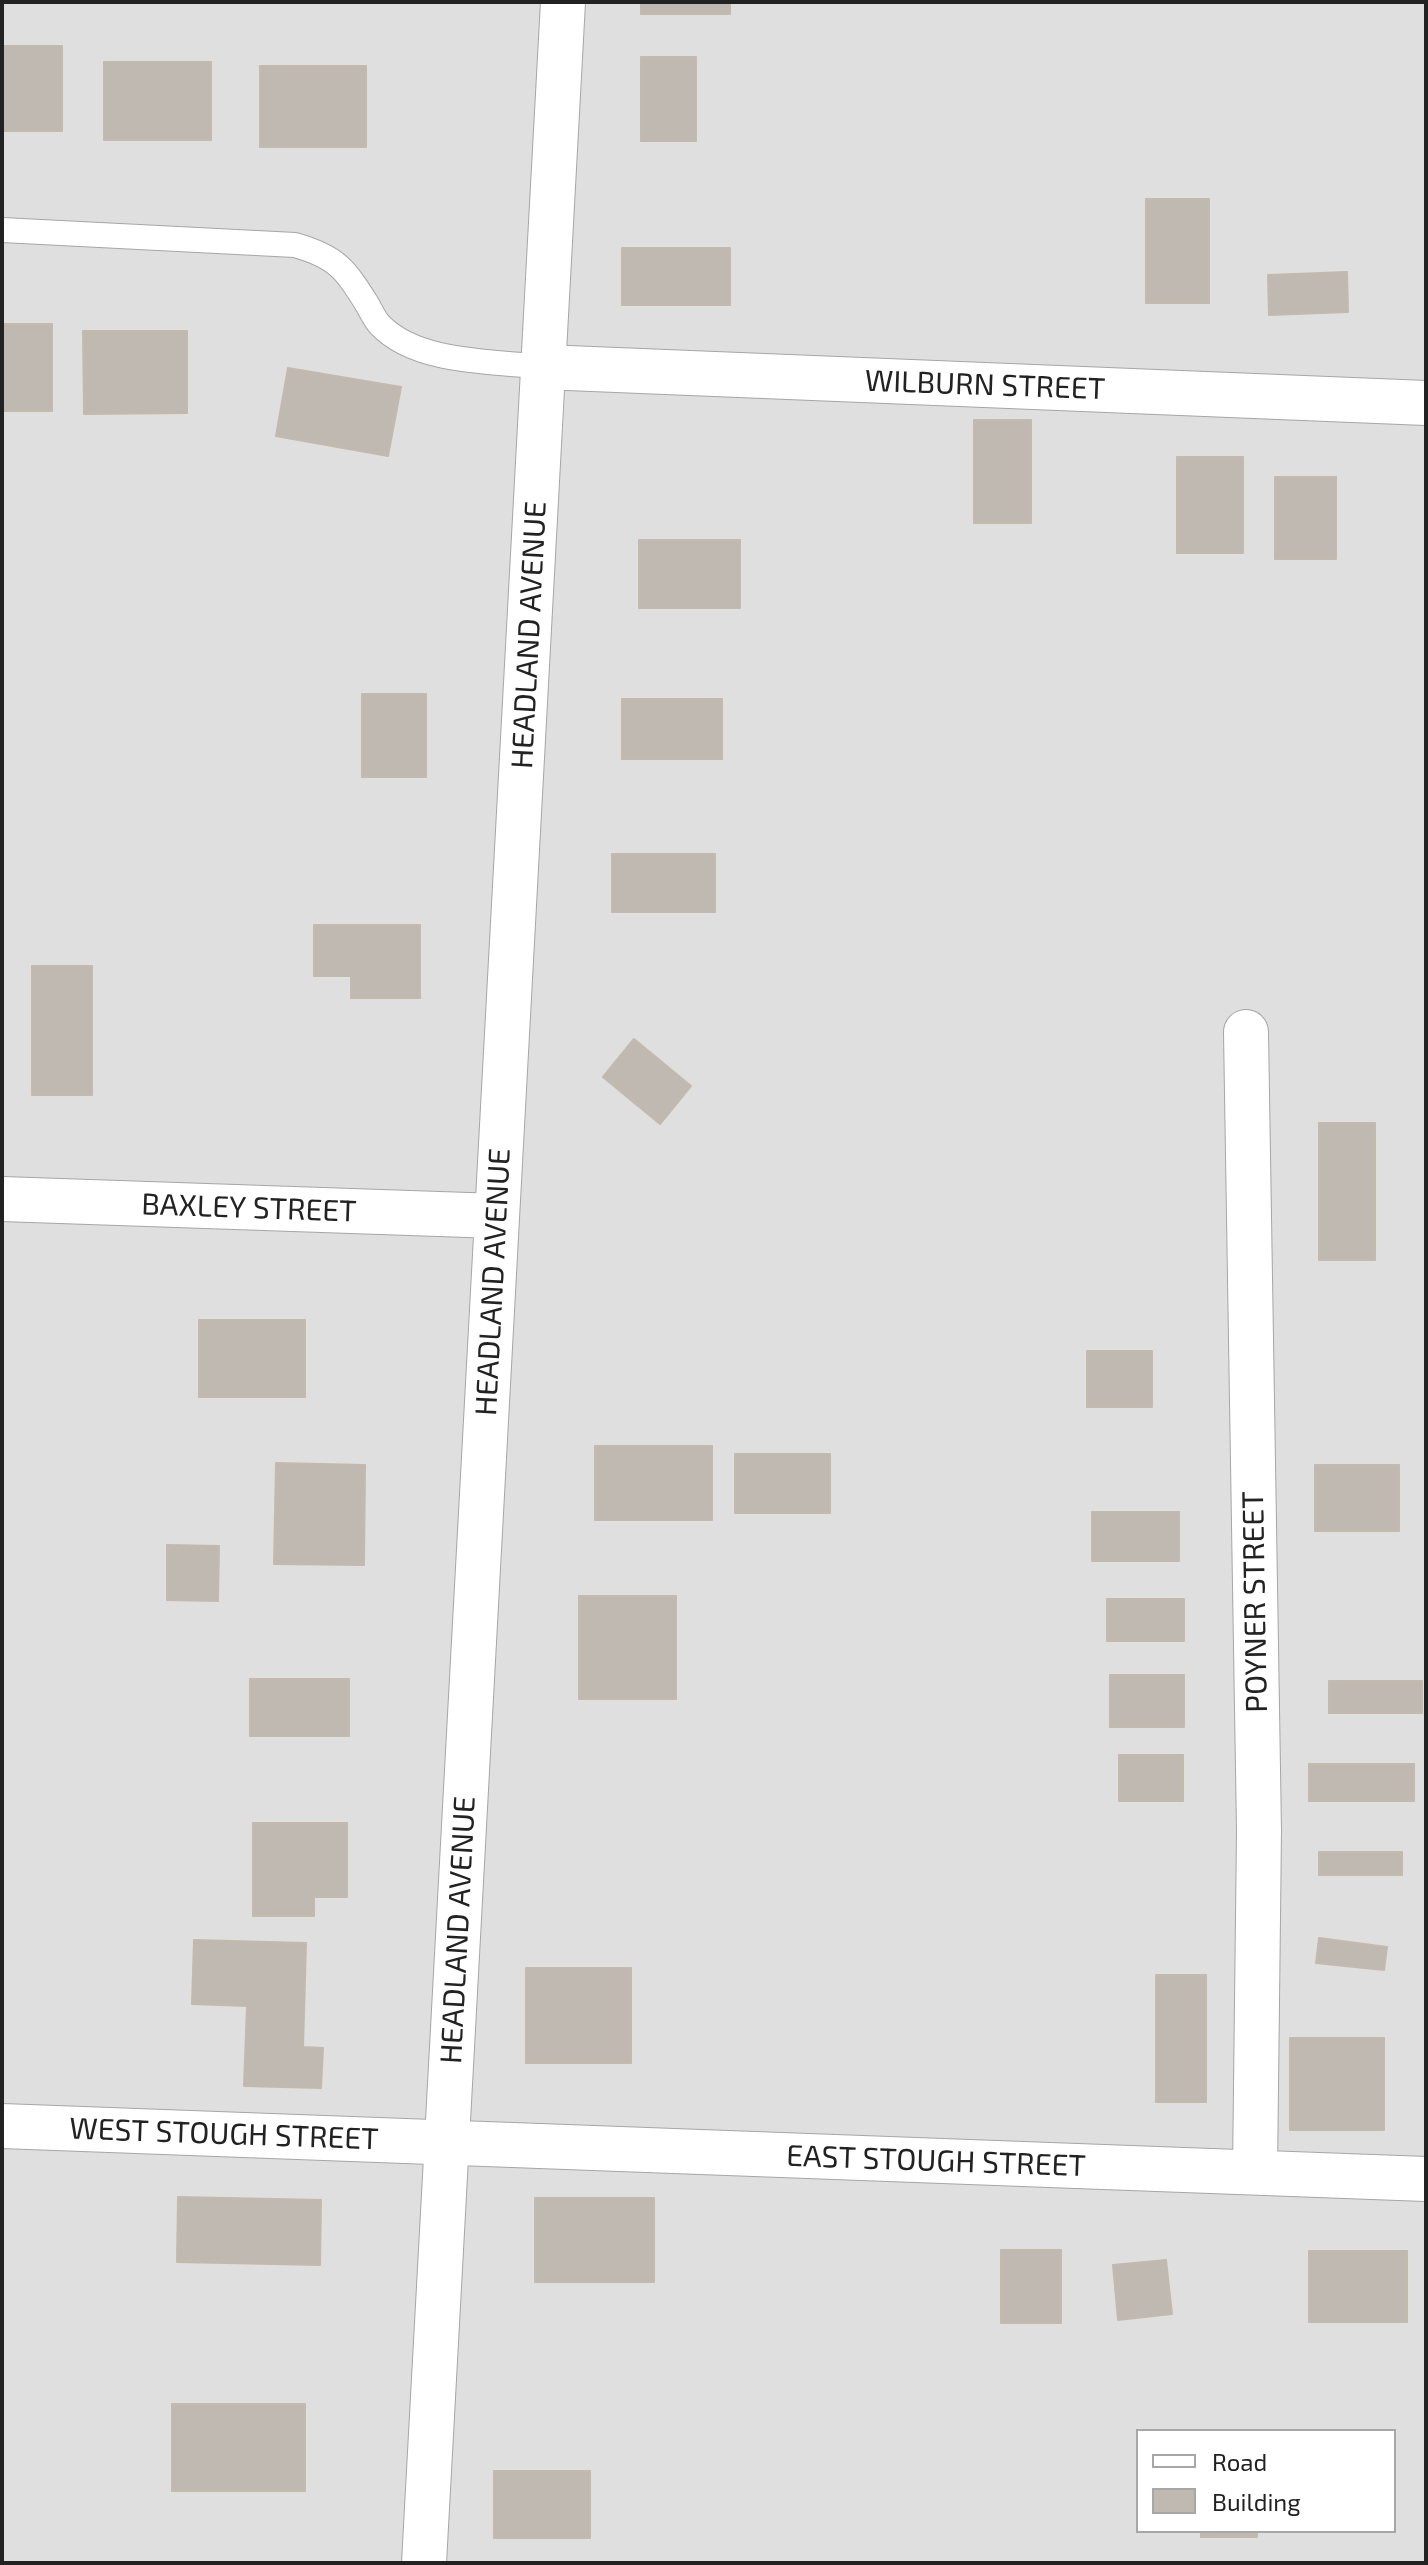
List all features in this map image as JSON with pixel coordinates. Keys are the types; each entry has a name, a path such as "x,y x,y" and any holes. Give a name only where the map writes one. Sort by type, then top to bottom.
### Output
{"street":[{"name":"HEADLAND AVENUE","path":"424,2563 563,2"},
{"name":"WILBURN STREET","path":"543,367 1426,403"},
{"name":"POYNER STREET","path":"1246,1032 1259,1831 1255,2172"},
{"name":"BAXLEY STREET","path":"2,1199 497,1216"},
{"name":"WEST STOUGH STREET","path":"2,2126 447,2142"},
{"name":"EAST STOUGH STREET","path":"447,2142 1426,2179"}],"lane":[{"path":"2,230 295,245 316,250 349,274 380,325 419,350 543,367"}],"shaded area":[{"path":"2,2 1426,2 1426,2563 2,2563"}],"building":[{"path":"641,2 730,2 730,14 641,14"},
{"path":"2,46 62,46 62,131 2,131"},
{"path":"641,57 696,57 696,141 641,141"},
{"path":"104,62 211,62 211,140 104,140"},
{"path":"260,66 366,66 366,147 260,147"},
{"path":"1146,199 1209,199 1209,303 1146,303"},
{"path":"622,248 730,248 730,305 622,305"},
{"path":"1347,272 1348,312 1269,315 1268,275"},
{"path":"2,324 52,324 52,411 2,411"},
{"path":"83,331 187,331 187,413 84,414"},
{"path":"288,368 401,387 388,456 276,436"},
{"path":"974,420 1031,420 1031,523 974,523"},
{"path":"1177,457 1243,457 1243,553 1177,553"},
{"path":"1275,477 1336,477 1336,559 1275,559"},
{"path":"639,540 740,540 740,608 639,608"},
{"path":"362,694 426,694 426,777 362,777"},
{"path":"622,699 722,699 722,759 622,759"},
{"path":"612,854 715,854 715,912 612,912"},
{"path":"314,925 420,925 420,998 351,998 351,976 314,976"},
{"path":"32,966 92,966 92,1095 32,1095"},
{"path":"634,1039 691,1086 660,1124 603,1077"},
{"path":"1319,1123 1375,1123 1375,1260 1319,1260"},
{"path":"199,1320 305,1320 305,1397 199,1397"},
{"path":"1087,1351 1152,1351 1152,1407 1087,1407"},
{"path":"595,1446 712,1446 712,1520 595,1520"},
{"path":"735,1454 830,1454 830,1513 735,1513"},
{"path":"276,1463 365,1465 364,1565 274,1564"},
{"path":"1315,1465 1399,1465 1399,1531 1315,1531"},
{"path":"1092,1512 1179,1512 1179,1561 1092,1561"},
{"path":"167,1545 219,1546 218,1601 167,1600"},
{"path":"579,1596 676,1596 676,1699 579,1699"},
{"path":"1107,1599 1184,1599 1184,1641 1107,1641"},
{"path":"1110,1675 1184,1675 1184,1727 1110,1727"},
{"path":"250,1679 349,1679 349,1736 250,1736"},
{"path":"1329,1681 1422,1681 1422,1713 1329,1713"},
{"path":"1119,1755 1183,1755 1183,1801 1119,1801"},
{"path":"1309,1764 1414,1764 1414,1801 1309,1801"},
{"path":"253,1823 347,1823 347,1897 314,1897 314,1916 253,1916"},
{"path":"1319,1852 1402,1852 1402,1875 1319,1875"},
{"path":"1319,1938 1387,1947 1384,1970 1316,1963"},
{"path":"194,1940 306,1943 303,2047 323,2048 321,2088 244,2086 247,2006 192,2004"},
{"path":"526,1968 631,1968 631,2063 526,2063"},
{"path":"1156,1975 1206,1975 1206,2102 1156,2102"},
{"path":"1290,2038 1384,2038 1384,2130 1290,2130"},
{"path":"178,2197 321,2200 320,2265 177,2262"},
{"path":"535,2198 654,2198 654,2282 535,2282"},
{"path":"1001,2250 1061,2250 1061,2323 1001,2323"},
{"path":"1309,2251 1407,2251 1407,2322 1309,2322"},
{"path":"1166,2260 1172,2314 1118,2320 1113,2265"},
{"path":"172,2404 305,2404 305,2491 172,2491"},
{"path":"494,2471 590,2471 590,2538 494,2538"},
{"path":"1201,2533 1257,2533 1257,2537 1201,2537"}]}
